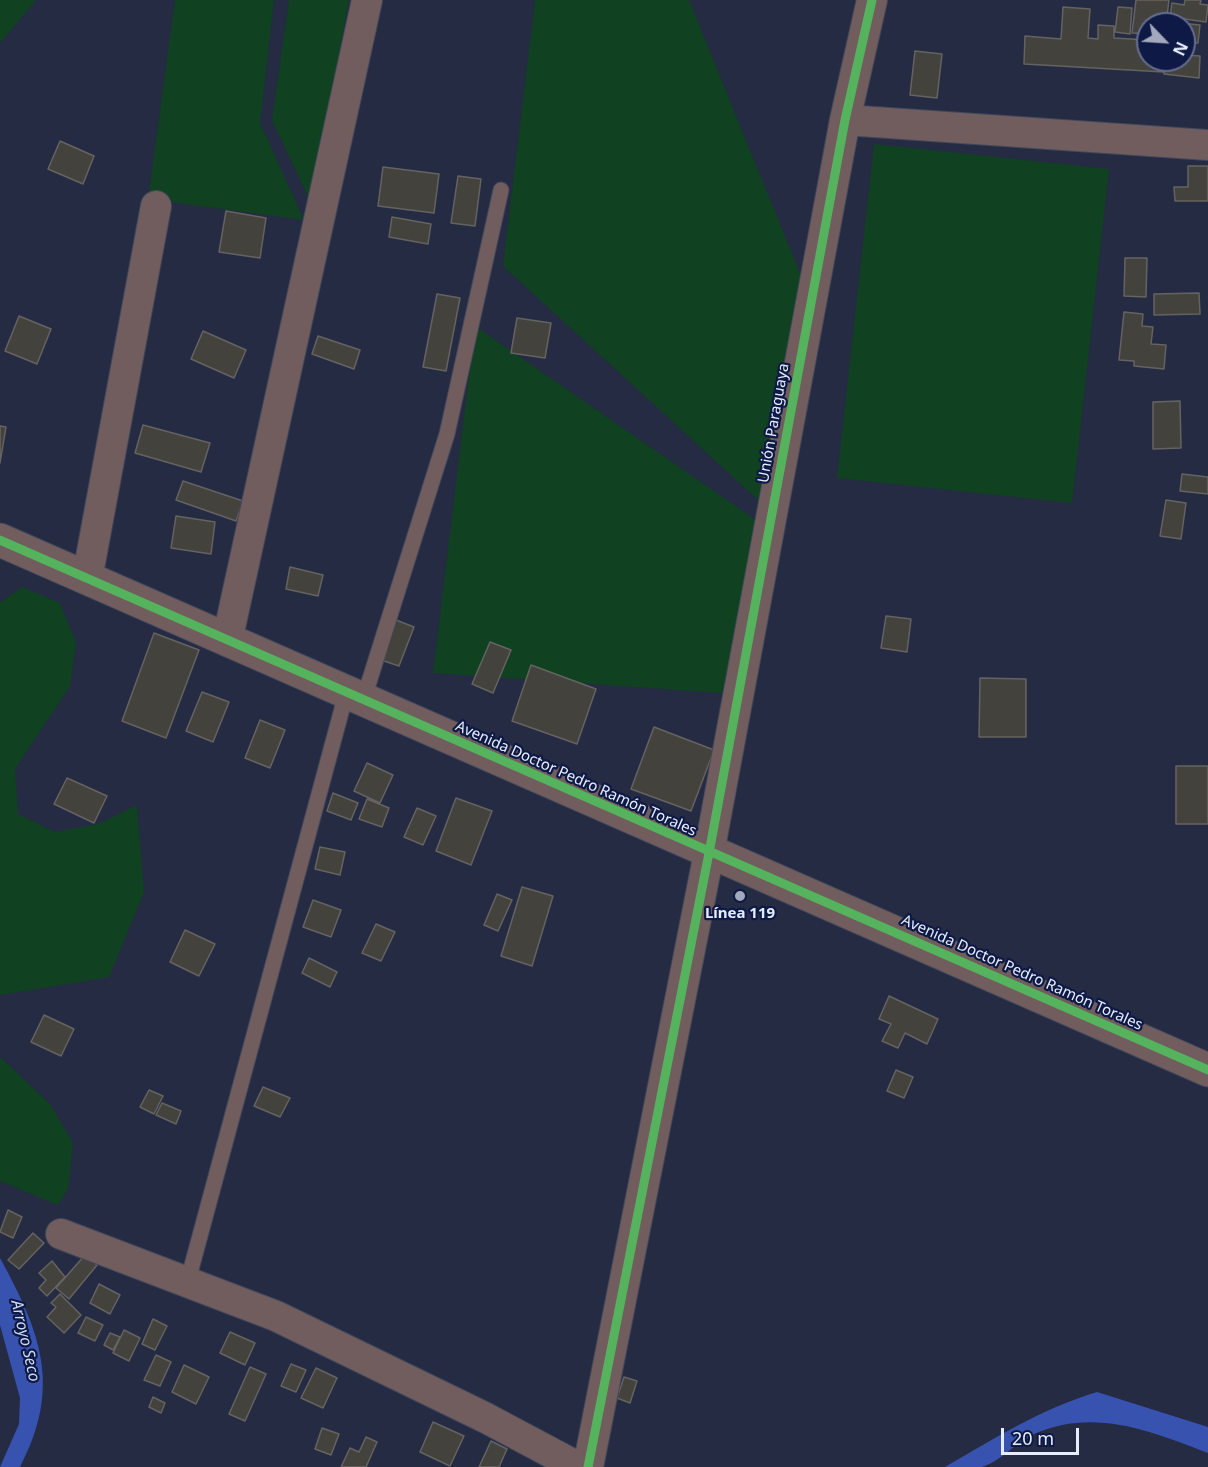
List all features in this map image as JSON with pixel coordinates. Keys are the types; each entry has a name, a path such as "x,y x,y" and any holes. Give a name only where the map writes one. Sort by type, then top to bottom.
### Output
{"street":[{"path":"226,641 367,0"},
{"name":"Unión Paraguaya","path":"588,1467 709,853 845,120 872,0"},
{"path":"845,120 1207,139"},
{"path":"87,579 156,206"},
{"name":"Avenida Doctor Pedro Ramón Torales","path":"0,540 355,698 1208,1070"},
{"path":"61,1234 187,1284 276,1316 486,1418 578,1467"}],"lane":[{"path":"187,1284 355,698 447,434 501,190"}],"green space":[{"path":"0,0 36,0 0,43"},
{"path":"175,0 274,0 260,123 304,220 148,199"},
{"path":"289,0 349,0 311,203 272,120"},
{"path":"535,0 689,0 812,303 771,512 503,266"},
{"path":"874,144 1109,169 1072,503 837,478"},
{"path":"475,326 766,527 736,694 433,673"},
{"path":"22,587 60,603 76,643 70,686 15,769 18,814 55,832 98,824 137,805 144,892 109,977 0,995 0,603"},
{"path":"0,1057 50,1104 73,1143 68,1189 58,1205 0,1181"}],"water":[{"name":"Arroyo Seco","path":"0,1258 26,1311 41,1361 43,1385 40,1411 33,1438 20,1467 0,1467 19,1424 20,1398 0,1325"},
{"path":"1097,1392 1208,1427 1208,1453 1143,1430 1121,1425 1077,1423 1055,1427 1032,1435 988,1465 945,1467 1037,1416"}],"building":[{"path":"1136,0 1169,0 1168,12 1136,12 1136,33 1132,33"},
{"path":"1185,0 1201,0 1200,4 1208,5 1206,22 1196,21 1196,12 1171,12 1172,3 1184,5"},
{"path":"1063,7 1090,9 1088,38 1098,39 1098,25 1114,26 1114,38 1136,39 1136,70 1024,64 1025,36 1061,39"},
{"path":"1118,7 1132,8 1130,34 1115,32"},
{"path":"1196,25 1200,25 1198,43 1196,43"},
{"path":"915,51 942,54 937,98 910,95"},
{"path":"1196,56 1200,56 1199,78 1164,74 1164,72 1196,72"},
{"path":"60,141 94,156 83,184 48,169"},
{"path":"1188,166 1208,166 1208,201 1175,201 1174,187 1188,187"},
{"path":"383,167 439,174 434,213 378,206"},
{"path":"458,176 481,179 475,226 451,223"},
{"path":"226,211 266,218 260,258 219,252"},
{"path":"392,217 431,224 428,244 389,237"},
{"path":"1125,258 1147,258 1146,297 1124,296"},
{"path":"1199,293 1200,314 1154,315 1154,294"},
{"path":"437,294 460,298 446,371 423,367"},
{"path":"1124,312 1143,314 1142,326 1153,327 1151,344 1166,345 1164,369 1134,366 1134,361 1119,360"},
{"path":"19,316 51,329 37,364 5,351"},
{"path":"517,318 551,323 545,358 511,353"},
{"path":"203,331 246,350 234,378 191,359"},
{"path":"318,336 360,350 354,369 312,354"},
{"path":"1180,401 1181,448 1153,449 1153,402"},
{"path":"143,425 210,443 201,472 135,453"},
{"path":"0,426 6,427 0,463"},
{"path":"1182,474 1208,477 1208,494 1180,491"},
{"path":"183,481 243,501 236,521 176,500"},
{"path":"1166,500 1186,503 1181,539 1160,536"},
{"path":"176,516 215,522 211,554 171,548"},
{"path":"290,567 323,575 318,596 286,589"},
{"path":"886,616 911,619 907,652 881,648"},
{"path":"396,620 414,627 399,666 381,660"},
{"path":"154,633 199,650 166,738 122,721"},
{"path":"490,642 511,650 493,693 472,684"},
{"path":"531,665 596,689 577,744 512,721"},
{"path":"980,678 1026,679 1026,737 979,737"},
{"path":"202,692 229,702 213,742 186,731"},
{"path":"260,720 285,730 270,768 245,758"},
{"path":"654,727 714,750 691,811 631,789"},
{"path":"367,763 393,775 380,803 354,791"},
{"path":"1176,766 1208,766 1208,824 1176,824"},
{"path":"67,778 107,796 94,823 54,804"},
{"path":"333,793 358,803 351,820 327,811"},
{"path":"456,798 492,811 471,865 436,851"},
{"path":"367,799 389,808 382,827 359,819"},
{"path":"417,808 436,816 423,845 404,837"},
{"path":"320,847 345,852 340,875 315,869"},
{"path":"522,887 553,896 532,966 501,956"},
{"path":"497,894 512,900 498,931 484,925"},
{"path":"313,900 341,910 331,937 303,927"},
{"path":"376,924 395,932 381,961 362,953"},
{"path":"185,930 215,944 199,976 170,962"},
{"path":"309,958 337,972 330,987 302,973"},
{"path":"889,996 938,1019 927,1044 905,1033 898,1048 882,1041 891,1024 879,1019"},
{"path":"44,1015 74,1029 61,1056 31,1042"},
{"path":"896,1070 913,1077 904,1098 887,1091"},
{"path":"263,1087 290,1098 280,1117 254,1106"},
{"path":"149,1090 163,1096 154,1114 140,1107"},
{"path":"162,1103 181,1111 176,1124 156,1115"},
{"path":"8,1210 22,1217 13,1238 0,1232"},
{"path":"33,1233 44,1243 19,1269 8,1260"},
{"path":"85,1255 97,1265 69,1299 56,1288"},
{"path":"52,1261 65,1277 47,1296 39,1288 46,1280 39,1273"},
{"path":"99,1284 120,1295 110,1314 90,1303"},
{"path":"60,1294 81,1315 64,1333 47,1317 56,1307 51,1303"},
{"path":"86,1317 103,1325 95,1341 78,1333"},
{"path":"153,1319 167,1326 155,1350 142,1344"},
{"path":"124,1330 140,1338 129,1361 113,1353"},
{"path":"230,1332 255,1343 245,1365 220,1353"},
{"path":"110,1333 120,1337 113,1350 104,1345"},
{"path":"156,1355 171,1362 160,1386 144,1380"},
{"path":"291,1364 306,1370 296,1392 281,1386"},
{"path":"184,1365 209,1377 196,1404 172,1392"},
{"path":"250,1367 266,1374 245,1421 229,1414"},
{"path":"316,1368 337,1378 323,1408 301,1398"},
{"path":"624,1377 637,1381 630,1403 617,1398"},
{"path":"153,1397 165,1403 161,1413 149,1407"},
{"path":"433,1422 464,1436 450,1466 420,1452"},
{"path":"322,1428 339,1434 331,1455 315,1449"},
{"path":"366,1437 377,1442 366,1467 341,1467 350,1448 359,1452"},
{"path":"491,1441 507,1449 499,1467 479,1467"}],"cycle path":[{"path":"588,1467 709,853 845,120 872,0"},
{"path":"0,540 1208,1070"}],"place":[{"name":"Línea 119","path":"740,896"}]}
